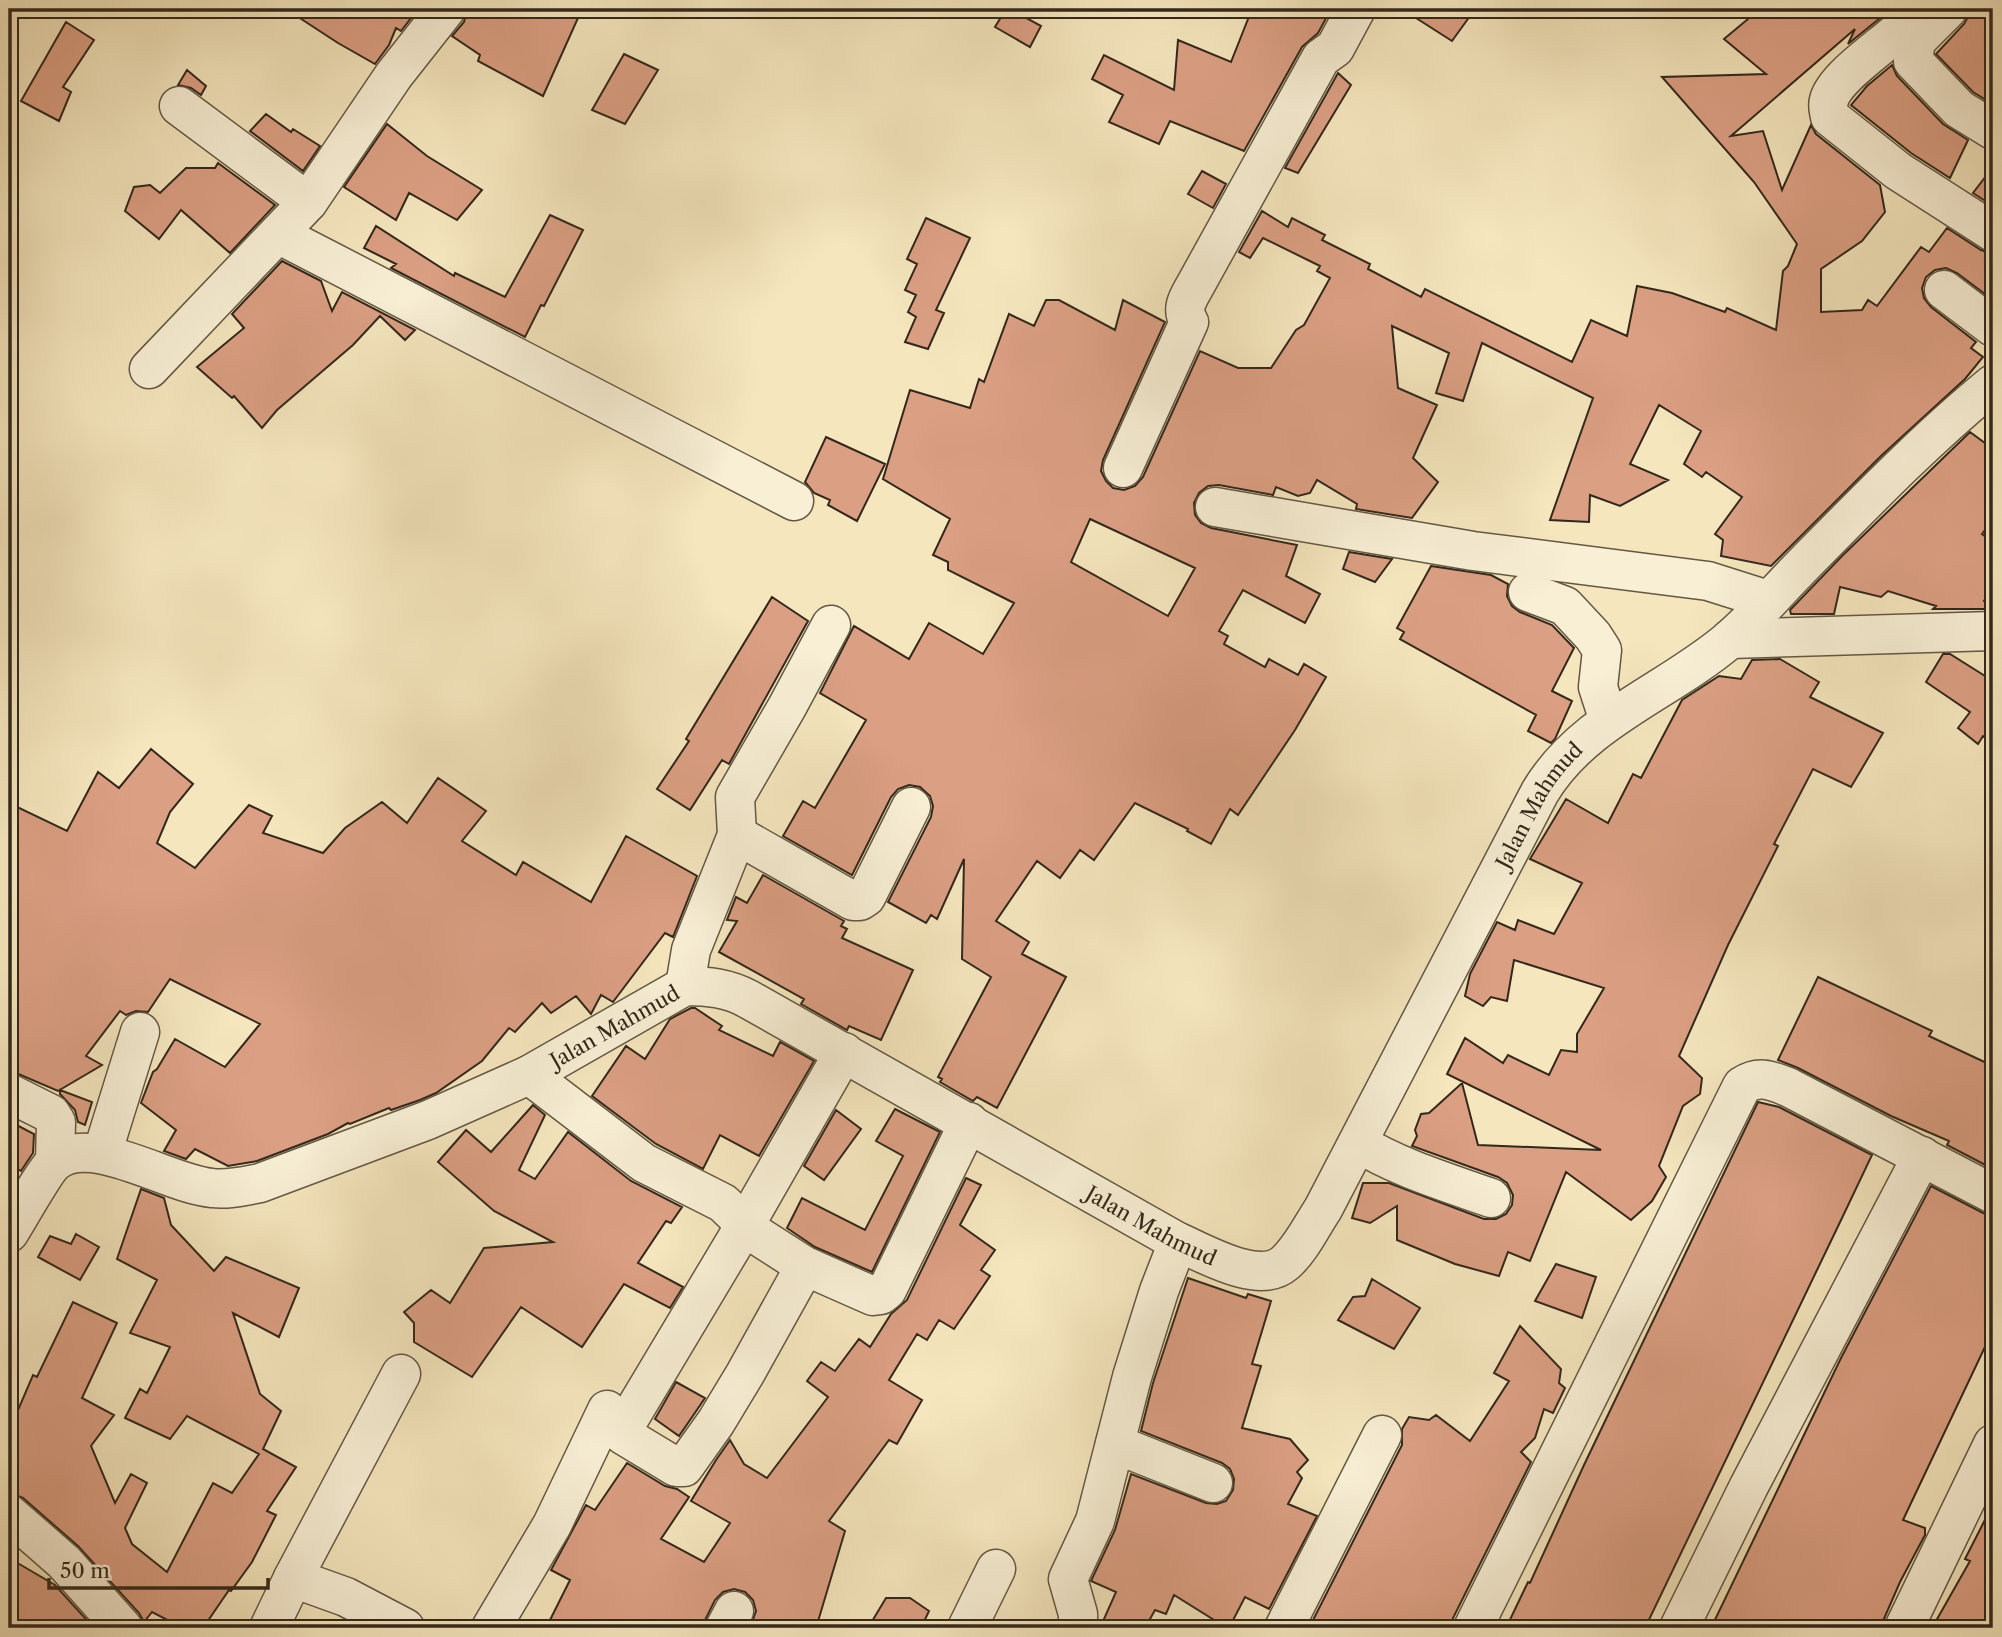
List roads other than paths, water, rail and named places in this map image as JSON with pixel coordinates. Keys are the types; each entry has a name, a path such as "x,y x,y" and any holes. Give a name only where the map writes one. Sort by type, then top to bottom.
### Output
{"street":[{"path":"149,369 309,202 394,75 446,9"},
{"path":"1123,467 1189,322 1184,312 1185,304 1195,284 1321,58 1335,48 1356,9"},
{"path":"1905,9 1908,22 1837,84 1829,98 1830,117 1898,171 1993,232"},
{"path":"1948,9 1916,41 1913,61 1959,109 1993,130"},
{"path":"179,106 309,202"},
{"path":"278,234 794,501"},
{"path":"1944,290 1993,327"},
{"name":"Jalan Mahmud","path":"55,1161 81,1152 102,1154 210,1188 232,1188 260,1183 428,1120 529,1075 685,986 712,986 735,992 1178,1242 1243,1270 1266,1271 1283,1265 1298,1248 1323,1209 1546,781 1567,755 1609,721 1730,639 1880,487 1993,384"},
{"path":"1215,507 1473,551 1708,581 1768,600"},
{"path":"1528,592 1565,606 1593,636 1602,650 1598,687 1609,721"},
{"path":"685,986 691,950 737,835 735,797 788,707 831,625"},
{"path":"1730,639 1993,631"},
{"path":"737,835 853,901 860,901 866,897 911,807"},
{"path":"102,1154 140,1032"},
{"path":"805,1266 745,1374 684,1467 676,1467 624,1435 624,1429 746,1225 844,1052"},
{"path":"529,1075 644,1163 723,1203 755,1234 805,1266 873,1296 881,1295 887,1290 969,1122"},
{"path":"1473,1628 1742,1086 1752,1080 1761,1079 1779,1083 1993,1195"},
{"path":"9,1093 51,1114 56,1122 55,1161 9,1233"},
{"path":"1358,1143 1406,1167 1491,1198"},
{"path":"1679,1628 1922,1156"},
{"path":"1078,1628 1078,1614 1068,1579 1095,1521 1132,1377 1159,1290 1178,1242"},
{"path":"269,1628 401,1374"},
{"path":"491,1628 552,1525 607,1410"},
{"path":"1284,1628 1382,1435"},
{"path":"1115,1444 1213,1483"},
{"path":"1904,1628 1993,1444"},
{"path":"9,1514 64,1562 122,1628"},
{"path":"967,1628 996,1569"},
{"path":"293,1578 346,1597 405,1628"}]}
